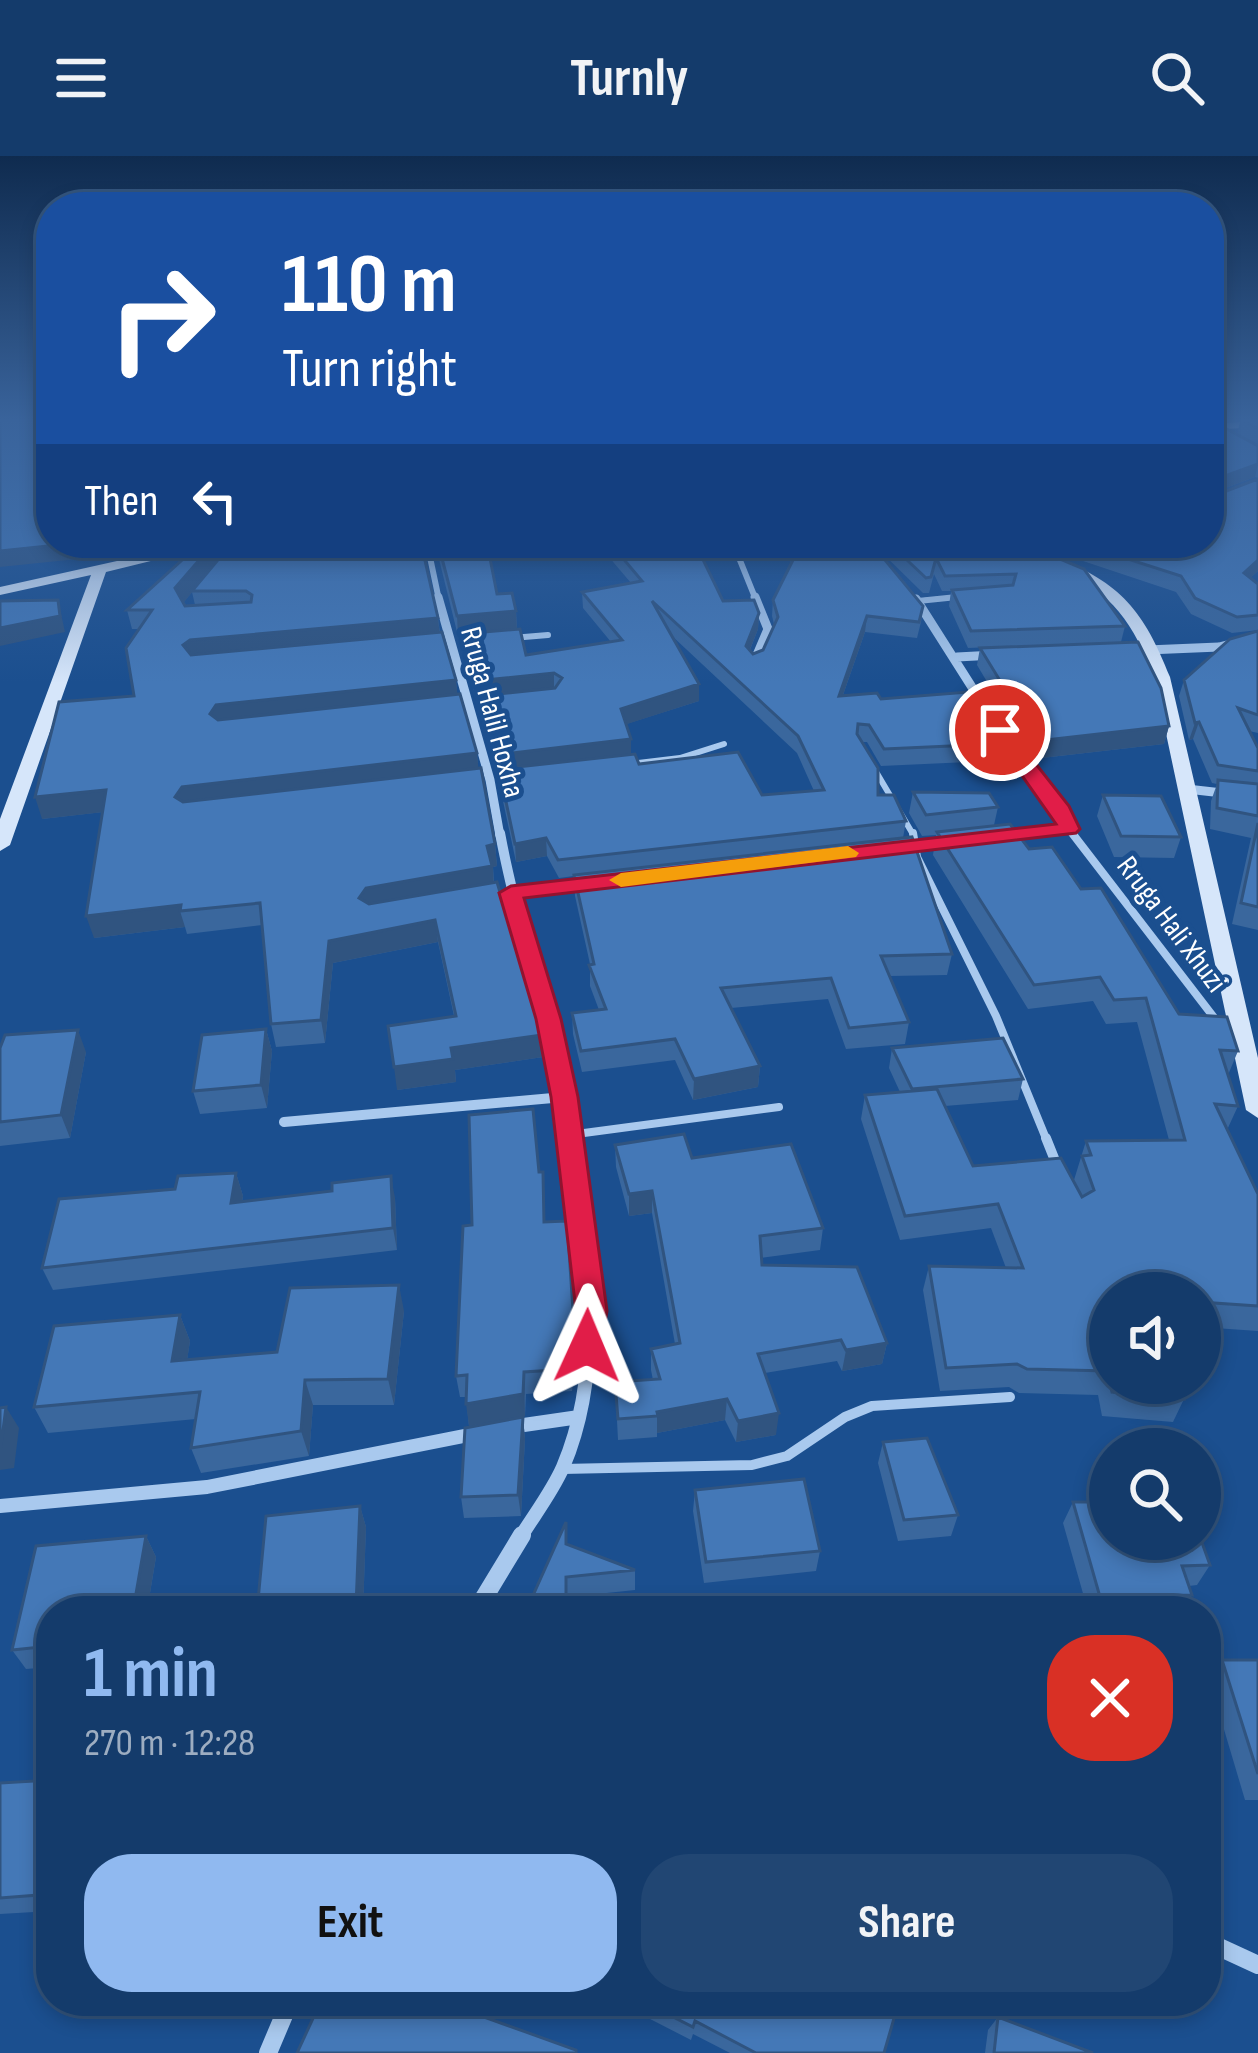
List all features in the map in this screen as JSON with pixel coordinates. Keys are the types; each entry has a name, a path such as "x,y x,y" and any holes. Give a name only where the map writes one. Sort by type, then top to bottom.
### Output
{"street":[{"path":"131,562 132,558"},
{"path":"0,591 149,558"},
{"name":"Rruga Halil Hoxha","path":"430,558 448,644 490,780 511,893 548,1019 564,1097 592,1311 579,1417 562,1468 485,1596"},
{"path":"739,558 768,629 754,662"},
{"path":"1038,558 1118,595 1133,610 1187,789 1258,1110"},
{"path":"0,845 100,569"},
{"path":"903,584 957,657 990,715"},
{"path":"1146,650 1220,647 1258,637"},
{"path":"957,657 1002,654"},
{"name":"Rruga Hali Xhuzi","path":"1000,730 1061,811 1069,829"},
{"path":"1187,789 1258,796"},
{"path":"1003,836 1069,829"},
{"path":"891,848 958,840"},
{"path":"511,893 606,882"},
{"path":"284,1122 564,1097"},
{"path":"0,1506 207,1487 579,1417"},
{"path":"1221,1948 1258,1965"},
{"path":"268,2053 284,2016"}],"lane":[{"path":"918,601 963,597"},
{"path":"508,638 548,634"},
{"path":"448,644 468,642"},
{"path":"468,706 490,704"},
{"path":"614,766 680,758 724,744"},
{"path":"861,747 913,831 914,845 996,1016 1060,1172"},
{"path":"466,783 510,778"},
{"name":"Rruga Hali Xhuzi","path":"1069,829 1202,1006 1243,1049"},
{"path":"488,897 511,893"},
{"path":"569,1135 779,1107"},
{"path":"562,1468 752,1465 787,1456 844,1417 872,1406 1010,1396"}],"building":[{"path":"0,507 36,507 36,547 0,551"},
{"path":"1224,507 1258,507 1258,560 1244,573 1258,584 1258,615 1237,617 1195,598 1181,576 1125,558 1224,558"},
{"path":"184,558 201,558 175,588 185,606 251,602 252,595 246,591 192,591 220,558 424,558 438,618 190,640 183,645 191,655 442,632 456,680 216,705 210,714 218,720 460,694 477,753 182,787 175,797 183,802 481,768 495,844 487,846 492,866 366,888 359,898 369,904 497,882 542,1035 451,1048 453,1059 394,1067 388,1026 456,1016 435,920 329,941 321,1020 271,1024 260,903 180,911 181,905 86,916 106,790 35,797 59,702 134,696 126,648 152,610 127,610"},
{"path":"442,558 490,558 497,594 512,593 516,611 457,616"},
{"path":"623,558 702,558 723,601 754,600 759,613 746,646 753,654 763,650 778,617 773,600 794,558 883,558 923,606 919,622 867,616 839,696 877,693 881,699 981,691 1016,743 884,749 869,725 858,724 857,734 878,768 878,795 894,795 906,821 558,860 546,838 515,844 499,769 635,754 639,764 738,752 762,795 824,790 798,736 652,601 699,684 621,709 631,739 496,755 479,696 555,688 562,678 554,673 475,681 461,634 520,629 526,655 622,640 582,592 642,581"},
{"path":"905,558 936,558 931,577 926,578"},
{"path":"936,558 1058,558 1084,569 1125,626 971,631 952,590 1013,585 1016,574 945,576"},
{"path":"58,600 60,616 0,628 0,601"},
{"path":"1258,631 1258,715 1238,708 1258,748 1258,771 1218,765 1199,722 1195,723 1184,680 1230,639"},
{"path":"1138,642 1161,688 1169,726 1037,741 980,648"},
{"path":"1218,780 1258,784 1258,816 1217,808"},
{"path":"913,792 989,793 998,807 926,815"},
{"path":"1103,795 1161,796 1181,837 1121,836"},
{"path":"1258,823 1258,907 1241,903"},
{"path":"1010,824 1029,849 1052,847 1081,889 1101,888 1179,1014 1227,1017 1238,1051 1220,1050 1238,1106 1215,1104 1258,1194 1258,1306 1221,1303 1221,1272 1089,1272 1089,1371 1027,1369 1017,1364 946,1368 929,1266 1023,1268 998,1204 905,1216 865,1095 937,1089 973,1166 1061,1158 1082,1197 1094,1190 1082,1156 1091,1155 1086,1141 1185,1140 1146,998 1114,1000 1100,977 1034,985 937,832"},
{"path":"912,837 952,954 881,956 909,1022 849,1028 831,978 721,988 760,1066 694,1079 675,1039 581,1051 572,1013 606,1009 589,965 594,964 574,875"},
{"path":"266,1029 261,1085 193,1091 202,1035"},
{"path":"78,1030 61,1115 0,1122 0,1048 5,1035"},
{"path":"1003,1038 1023,1079 912,1089 892,1048"},
{"path":"533,1109 539,1172 543,1172 544,1222 567,1221 575,1340 571,1369 524,1372 523,1394 466,1404 467,1375 456,1376 463,1226 472,1225 469,1115"},
{"path":"684,1134 692,1158 791,1144 823,1228 760,1236 762,1265 857,1267 887,1343 846,1350 841,1340 758,1354 779,1413 738,1421 727,1399 657,1412 658,1416 618,1419 615,1382 660,1379 651,1349 680,1343 652,1191 629,1194 615,1145"},
{"path":"236,1173 231,1203 332,1191 332,1183 391,1176 393,1228 42,1268 59,1199 175,1189 178,1176"},
{"path":"399,1285 388,1379 305,1380 301,1431 191,1448 200,1392 34,1407 54,1326 180,1315 172,1361 277,1352 290,1288"},
{"path":"6,1407 1,1446 0,1446 0,1408"},
{"path":"523,1417 518,1495 461,1497 465,1428"},
{"path":"927,1438 958,1515 904,1520 883,1442"},
{"path":"804,1479 820,1551 706,1562 695,1490"},
{"path":"1073,1502 1089,1502 1089,1558"},
{"path":"360,1506 356,1596 258,1596 266,1516"},
{"path":"566,1522 566,1544 635,1570 566,1577 566,1595 578,1596 533,1596"},
{"path":"146,1536 136,1596 36,1596 36,1648 12,1650 36,1546"},
{"path":"1089,1560 1208,1560 1210,1565 1182,1566 1192,1595 1100,1596"},
{"path":"1222,1660 1258,1660 1258,1774"},
{"path":"36,1781 36,1895 0,1898 0,1783"},
{"path":"314,2016 481,2016 576,2050 576,2053 297,2053"},
{"path":"671,2016 895,2016 884,2053 756,2053 695,2021 693,2027"},
{"path":"998,2017 1093,2053 994,2053"}],"slow traffic":[{"path":"621,880 848,853"}],"route":[{"path":"587,1346 592,1311 564,1097 548,1019 511,893 1069,829 1061,811 1000,730"}]}
